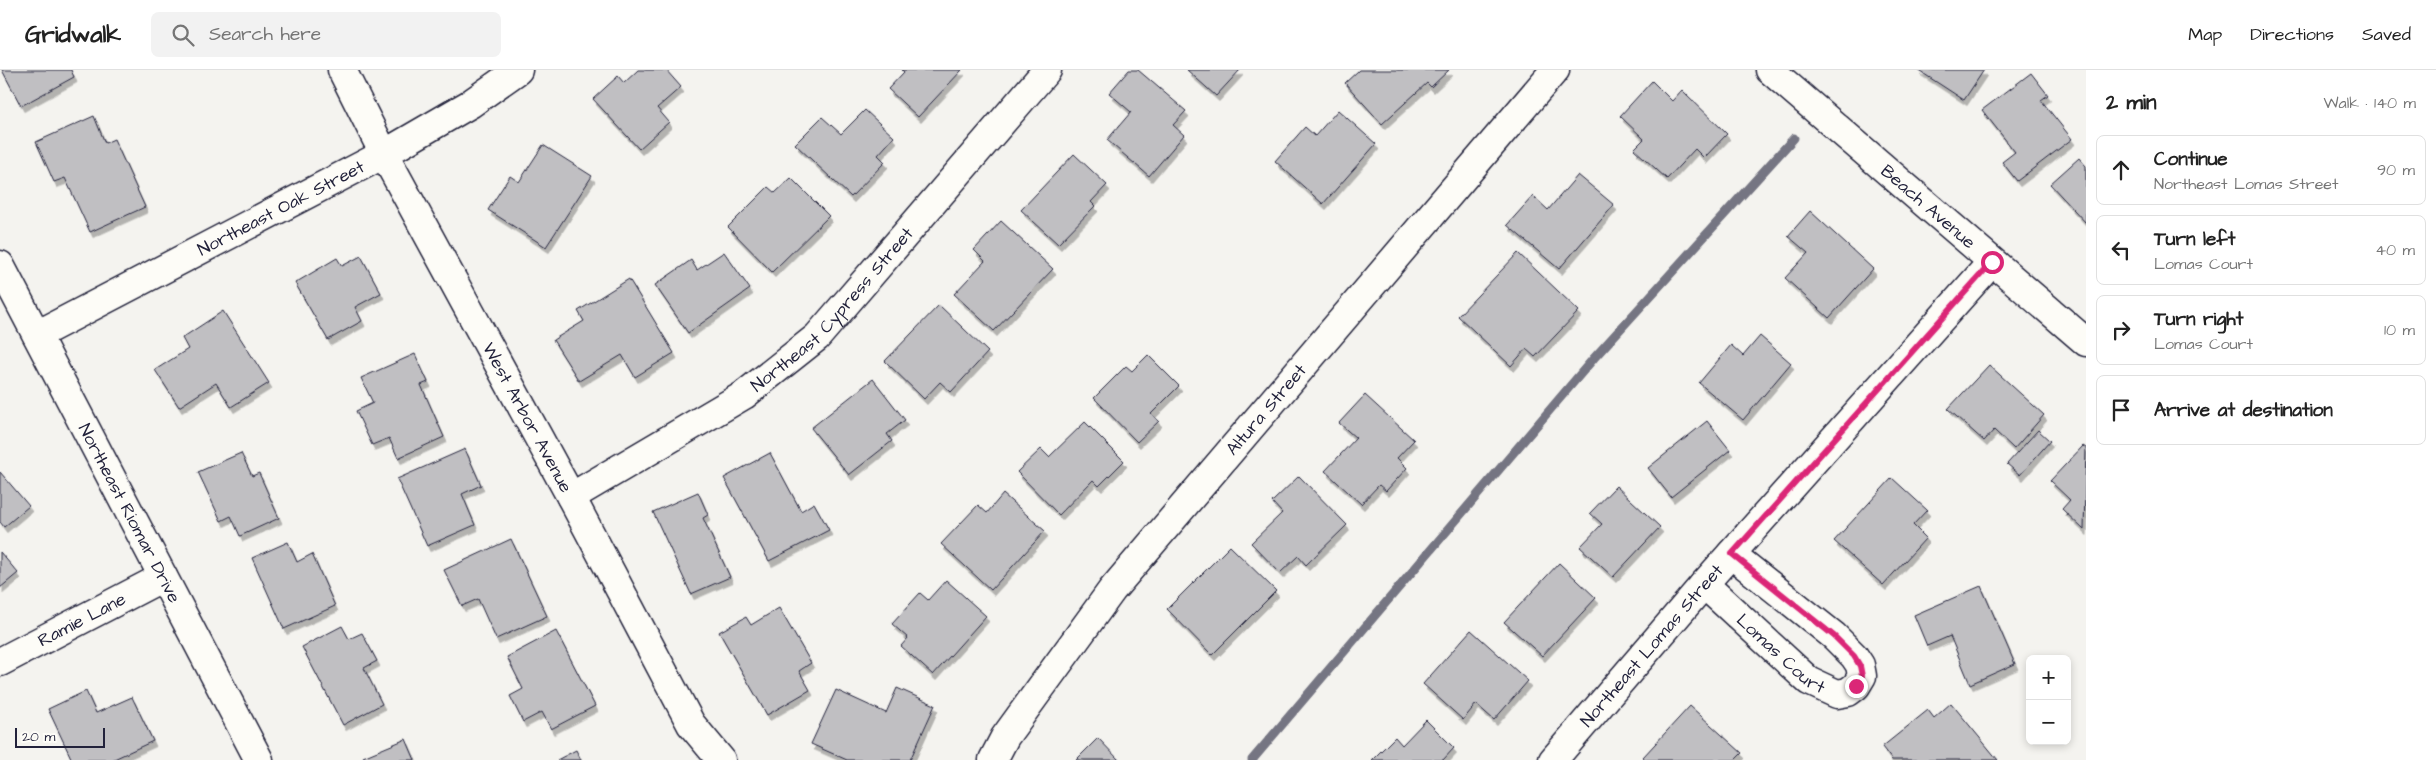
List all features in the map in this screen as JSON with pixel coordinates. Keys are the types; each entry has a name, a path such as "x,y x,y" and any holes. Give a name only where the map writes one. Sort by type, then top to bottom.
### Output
{"street":[{"name":"West Arbor Avenue","path":"342,70 384,154 571,497 691,724 721,760"},
{"name":"Northeast Oak Street","path":"37,335 384,154 470,104 518,70"},
{"name":"Northeast Cypress Street","path":"571,497 744,395 817,337 1047,70"},
{"name":"Altura Street","path":"993,760 1005,737 1112,590 1555,70"},
{"name":"Beach Avenue","path":"1770,70 2086,342"},
{"name":"Northeast Lomas Street","path":"1553,760 1704,584 1992,262"},
{"name":"Northeast Riomar Drive","path":"0,266 259,760"},
{"name":"Lomas Court","path":"1704,584 1809,680 1837,694 1848,692 1856,686 1862,676 1860,666 1854,656 1834,636 1732,554"},
{"name":"Ramie Lane","path":"0,662 163,577"}],"building":[{"path":"2,70 71,70 74,77 21,106"},
{"path":"638,70 666,70 681,87 657,108 669,122 639,149 593,99 618,76 624,83"},
{"path":"902,70 962,70 918,117 888,89 904,72"},
{"path":"1129,70 1138,70 1186,111 1173,125 1184,135 1149,176 1107,140 1131,112 1109,93"},
{"path":"1187,70 1240,70 1216,96"},
{"path":"1359,70 1449,70 1431,87 1427,83 1382,124 1345,83"},
{"path":"1918,70 1984,70 1964,100"},
{"path":"2031,73 2048,95 2041,100 2072,139 2017,181 2002,162 2015,152 1982,110"},
{"path":"1652,81 1672,101 1682,90 1727,134 1704,158 1695,149 1667,179 1634,149 1644,139 1620,116"},
{"path":"865,110 894,137 878,155 885,162 851,197 795,144 822,117 841,134"},
{"path":"1338,110 1376,144 1323,204 1275,161 1305,127 1315,136"},
{"path":"94,116 105,143 114,139 145,207 90,232 65,178 54,182 36,142"},
{"path":"543,145 592,176 546,247 488,210 510,176 519,182"},
{"path":"1074,154 1107,185 1091,202 1095,206 1058,244 1021,210"},
{"path":"2079,158 2086,166 2086,223 2050,184"},
{"path":"1578,175 1614,205 1559,269 1507,225 1533,196 1548,210"},
{"path":"791,178 829,216 772,272 728,227 768,187 775,193"},
{"path":"1810,211 1873,269 1829,318 1785,278 1808,253 1788,236"},
{"path":"1001,221 1053,269 994,331 954,294 985,261 974,250"},
{"path":"724,252 750,289 688,333 655,285 691,260 697,270"},
{"path":"1518,253 1579,311 1535,357 1526,349 1511,366 1458,316"},
{"path":"361,256 381,293 355,307 362,321 328,340 295,283 337,258 342,266"},
{"path":"629,279 674,353 635,377 622,355 579,381 553,340 584,321 578,311"},
{"path":"939,305 988,352 951,392 940,382 924,399 885,361"},
{"path":"223,311 269,383 231,407 216,383 179,407 155,370 188,349 182,338"},
{"path":"1760,336 1791,363 1743,420 1699,383 1731,345 1743,356"},
{"path":"415,354 428,382 421,385 444,437 398,458 389,438 372,445 356,411 373,403 361,378"},
{"path":"1148,355 1179,386 1151,414 1159,421 1137,442 1094,398 1126,366 1132,371"},
{"path":"1989,365 2044,415 2014,449 1994,430 1984,441 1948,409"},
{"path":"873,379 905,420 887,434 892,441 849,475 811,428"},
{"path":"1365,395 1414,440 1397,458 1407,468 1386,491 1379,485 1361,504 1325,471 1356,438 1339,423"},
{"path":"1707,421 1730,450 1671,497 1648,468"},
{"path":"1085,422 1124,461 1099,486 1093,480 1059,515 1017,472 1041,449 1049,457"},
{"path":"2038,430 2050,441 2020,475 2007,464"},
{"path":"2083,446 2086,448 2084,530 2062,509 2070,500 2050,481"},
{"path":"465,449 481,485 462,494 475,525 427,546 397,479"},
{"path":"241,453 252,476 259,473 279,518 240,536 231,516 221,521 198,472"},
{"path":"770,453 801,511 814,503 829,530 769,561 724,478"},
{"path":"0,472 29,506 4,527 0,522"},
{"path":"1299,476 1347,525 1306,565 1298,556 1280,573 1251,543 1282,513 1272,502"},
{"path":"1892,478 1927,510 1913,525 1926,538 1883,585 1834,541"},
{"path":"1616,486 1660,527 1613,577 1580,547 1602,524 1590,513"},
{"path":"698,492 708,515 703,518 730,577 691,594 653,512"},
{"path":"1003,494 1045,531 991,590 941,544 978,505 987,513"},
{"path":"511,539 547,616 496,639 478,599 462,606 444,570"},
{"path":"288,542 297,562 312,554 335,606 284,629 252,558"},
{"path":"1230,546 1276,591 1212,655 1167,609"},
{"path":"0,552 18,573 0,588"},
{"path":"1559,563 1596,598 1542,656 1504,622"},
{"path":"946,580 986,616 933,675 901,646 908,638 892,624 920,593 928,600"},
{"path":"1981,586 2015,664 1970,684 1950,636 1927,646 1914,615"},
{"path":"779,608 811,663 799,671 810,690 767,715 719,632 746,617 751,625"},
{"path":"342,626 349,639 362,633 377,661 364,668 382,704 343,725 302,647"},
{"path":"1471,630 1528,681 1494,720 1476,704 1463,720 1423,684"},
{"path":"556,631 595,706 551,729 542,712 523,722 510,696 523,689 507,657"},
{"path":"897,688 935,705 910,760 847,760 811,744 836,690 886,713"},
{"path":"86,691 96,713 132,697 153,741 112,760 72,760 48,709"},
{"path":"1951,703 1998,760 1892,760 1882,747 1928,710 1934,718"},
{"path":"1690,706 1742,753 1735,760 1646,760 1643,757"},
{"path":"1426,720 1454,748 1443,760 1372,760 1395,737 1402,745"},
{"path":"1098,738 1119,760 1076,760"},
{"path":"406,739 415,760 364,760 363,757"},
{"path":"576,750 581,760 557,760"}],"waterway":[{"path":"1252,760 1594,358 1794,138"}],"route":[{"path":"1856,686 1862,676 1860,666 1854,656 1834,636 1732,554 1992,262"}]}
